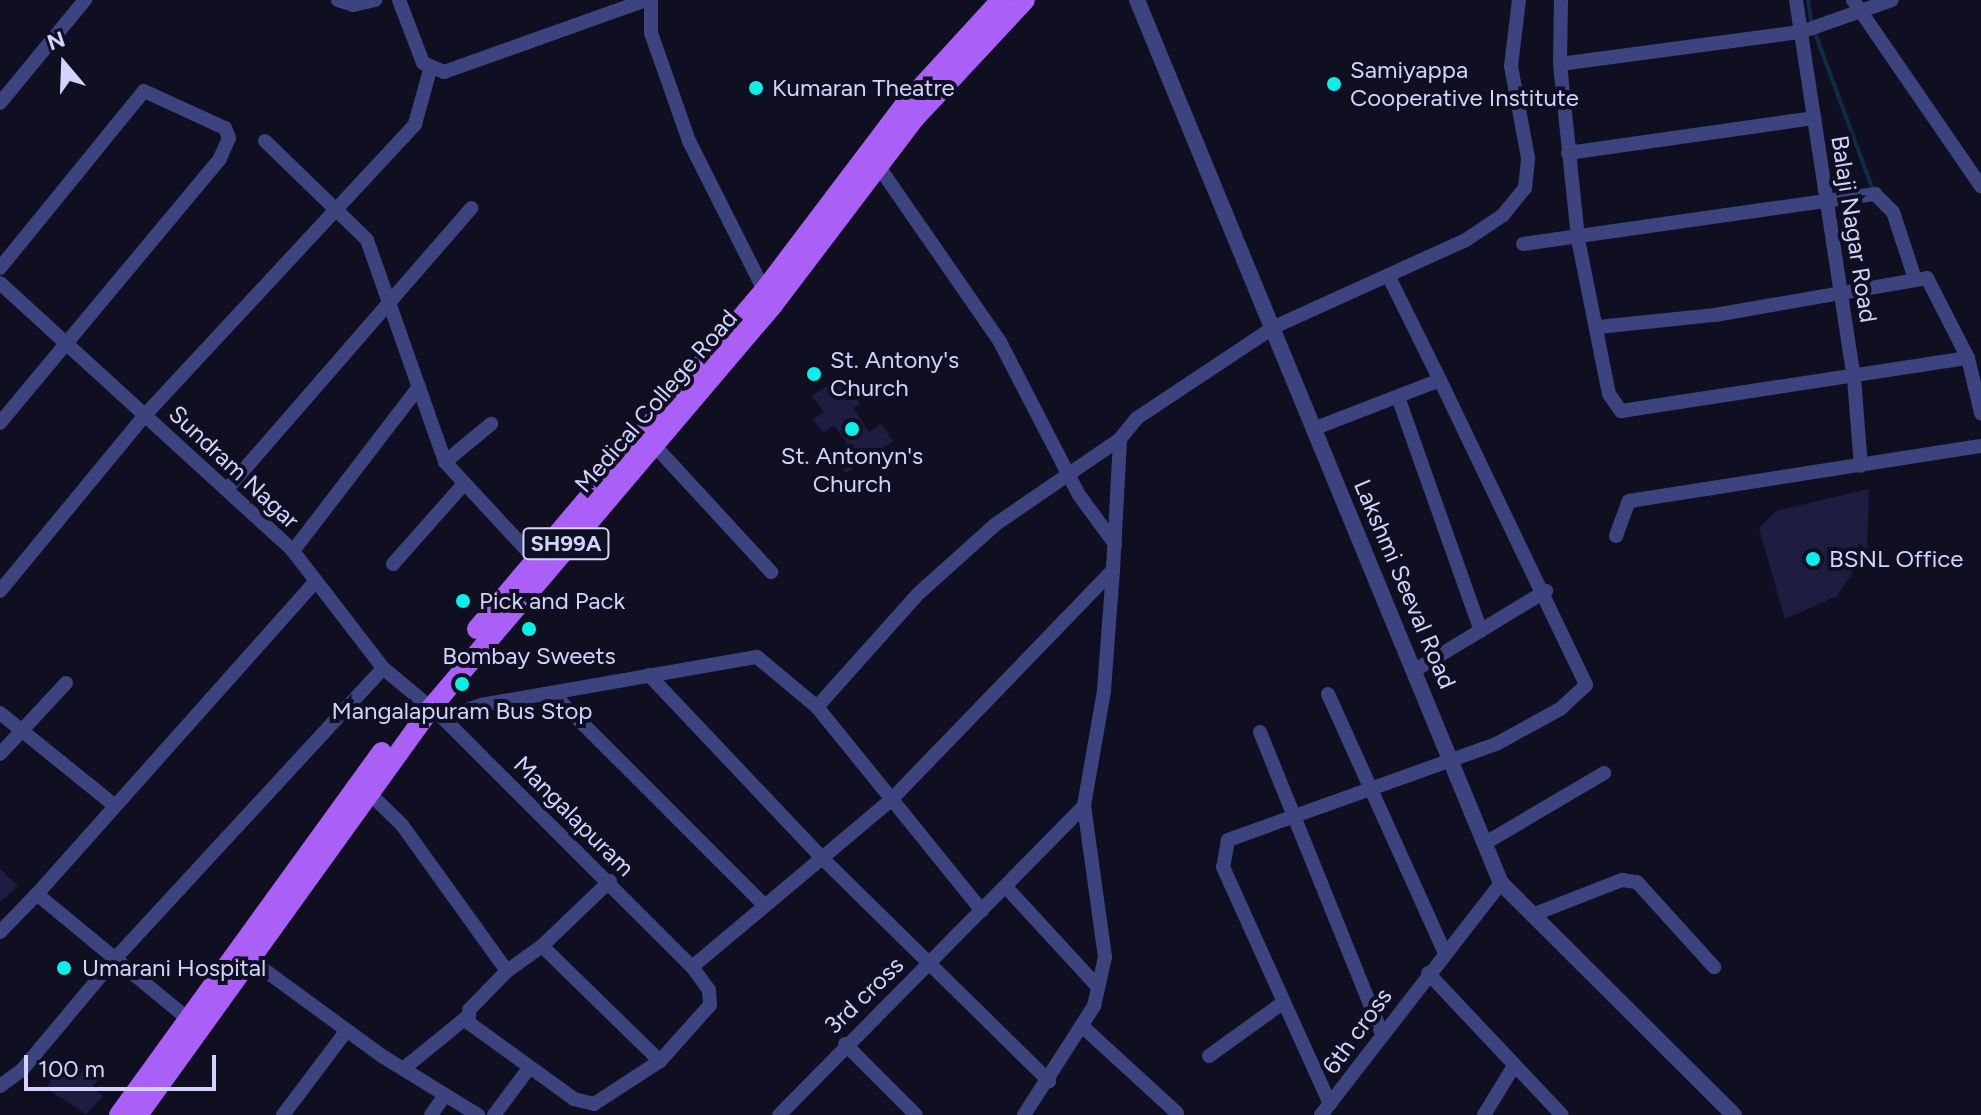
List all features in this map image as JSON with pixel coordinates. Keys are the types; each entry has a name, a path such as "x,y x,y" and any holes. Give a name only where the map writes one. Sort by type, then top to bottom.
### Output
{"main road":[{"name":"Medical College Road","path":"431,709 534,558 768,298 879,167 1001,0"},
{"name":"Medical College Road","path":"138,1115 243,954 364,788 654,445 768,298 903,107 983,28 1025,0"},
{"name":"Medical College Road","path":"119,1115 188,1019 243,954"}],"street":[{"path":"0,103 85,0"},
{"path":"338,0 353,5 375,0"},
{"path":"0,591 145,415 415,124 430,70 399,0"},
{"path":"430,70 444,72 648,0 651,33 689,141 768,298"},
{"name":"Lakshmi Seeval Road","path":"1137,0 1274,327 1313,429 1417,669 1501,883 1734,1115"},
{"path":"817,707 919,593 996,524 1068,471 1120,439 1154,403 1274,327 1466,240 1503,215 1525,188 1528,158 1511,66 1519,0"},
{"path":"1561,0 1560,64 1578,239 1609,394 1621,411 1854,378 1968,358"},
{"name":"Balaji Nagar Road","path":"1796,0 1805,31 1854,378 1861,466"},
{"path":"1560,64 1805,31 1832,21 1855,5 1892,0"},
{"path":"1855,5 1981,186"},
{"path":"0,268 144,91 225,128 229,138 219,160 0,423"},
{"path":"1568,153 1815,118"},
{"path":"265,141 367,240 445,462 462,486 534,558"},
{"path":"879,167 1000,342 1068,471 1115,544"},
{"path":"1523,244 1578,239 1875,194 1893,212 1914,276 1938,290 1968,358 1981,413"},
{"path":"228,488 389,297 471,208"},
{"path":"1598,327 1715,315 1914,276"},
{"path":"1326,1110 1222,852 1228,840 1451,761 1560,709 1586,685 1546,591 1389,277"},
{"name":"Sundram Nagar","path":"0,283 65,346 228,488 293,551 383,668 431,709"},
{"path":"1313,429 1440,380"},
{"path":"293,551 419,387"},
{"path":"1398,397 1481,631"},
{"path":"445,462 491,424"},
{"path":"1024,1115 1049,1081 1094,1006 1105,957 1084,806 1104,691 1120,439"},
{"path":"654,445 771,572"},
{"path":"1616,536 1629,501 1981,446"},
{"path":"393,564 462,486"},
{"path":"692,967 890,801 1011,682 1113,570"},
{"path":"0,932 316,581"},
{"path":"1417,669 1546,591"},
{"path":"431,709 552,693 757,657 817,707 982,911"},
{"path":"0,1086 22,1070 113,961 383,668"},
{"path":"649,675 821,857 1049,1081"},
{"path":"0,754 66,683"},
{"path":"552,693 764,905"},
{"path":"1328,694 1445,953"},
{"name":"Mangalapuram","path":"431,709 610,881 692,967 709,990 710,1005 660,1061"},
{"path":"0,713 19,733 114,805"},
{"path":"1260,732 1382,1034"},
{"path":"1487,842 1604,773"},
{"path":"364,788 402,825 507,971"},
{"name":"3rd cross","path":"779,1115 845,1044 982,911 1084,806"},
{"path":"1532,915 1622,880 1637,882 1714,967"},
{"path":"403,1069 467,1017 507,971 542,946 610,881"},
{"name":"6th cross","path":"1326,1110 1428,973 1501,883"},
{"path":"1006,887 1098,987"},
{"path":"37,894 113,961 188,1019"},
{"path":"467,1017 529,1068 585,1105 594,1104 660,1061 542,946"},
{"path":"243,954 403,1069 478,1115"},
{"path":"1428,973 1562,1115"},
{"path":"1209,1056 1281,1004"},
{"path":"1082,1026 1178,1114"},
{"path":"283,1115 347,1030"},
{"path":"845,1044 916,1115"},
{"path":"1484,1115 1514,1066"},
{"path":"494,1115 529,1068"},
{"path":"431,1115 445,1095"}],"building":[{"name":"St. Antonyn's Church","path":"836,380 861,403 853,408 869,432 881,424 893,441 846,473 836,458 850,448 834,425 823,433 813,419 824,412 812,396"},
{"name":"BSNL Office","path":"1869,489 1867,550 1837,596 1785,619 1759,528 1776,511"},
{"path":"0,869 18,886 0,902"},
{"path":"61,1066 79,1076 86,1066 101,1077 91,1088 103,1096 86,1114 46,1088"}],"waterway":[{"path":"1808,0 1812,24"},
{"path":"1815,33 1873,190"}],"place":[{"name":"Samiyappa Cooperative Institute","path":"1334,84"},
{"name":"Kumaran Theatre","path":"756,88"},
{"name":"St. Antony's Church","path":"814,374"},
{"name":"St. Antonyn's Church","path":"852,429"},
{"name":"BSNL Office","path":"1813,559"},
{"name":"Pick and Pack","path":"463,601"},
{"name":"Bombay Sweets","path":"529,629"},
{"name":"Mangalapuram Bus Stop","path":"462,684"},
{"name":"Umarani Hospital","path":"64,968"}]}
